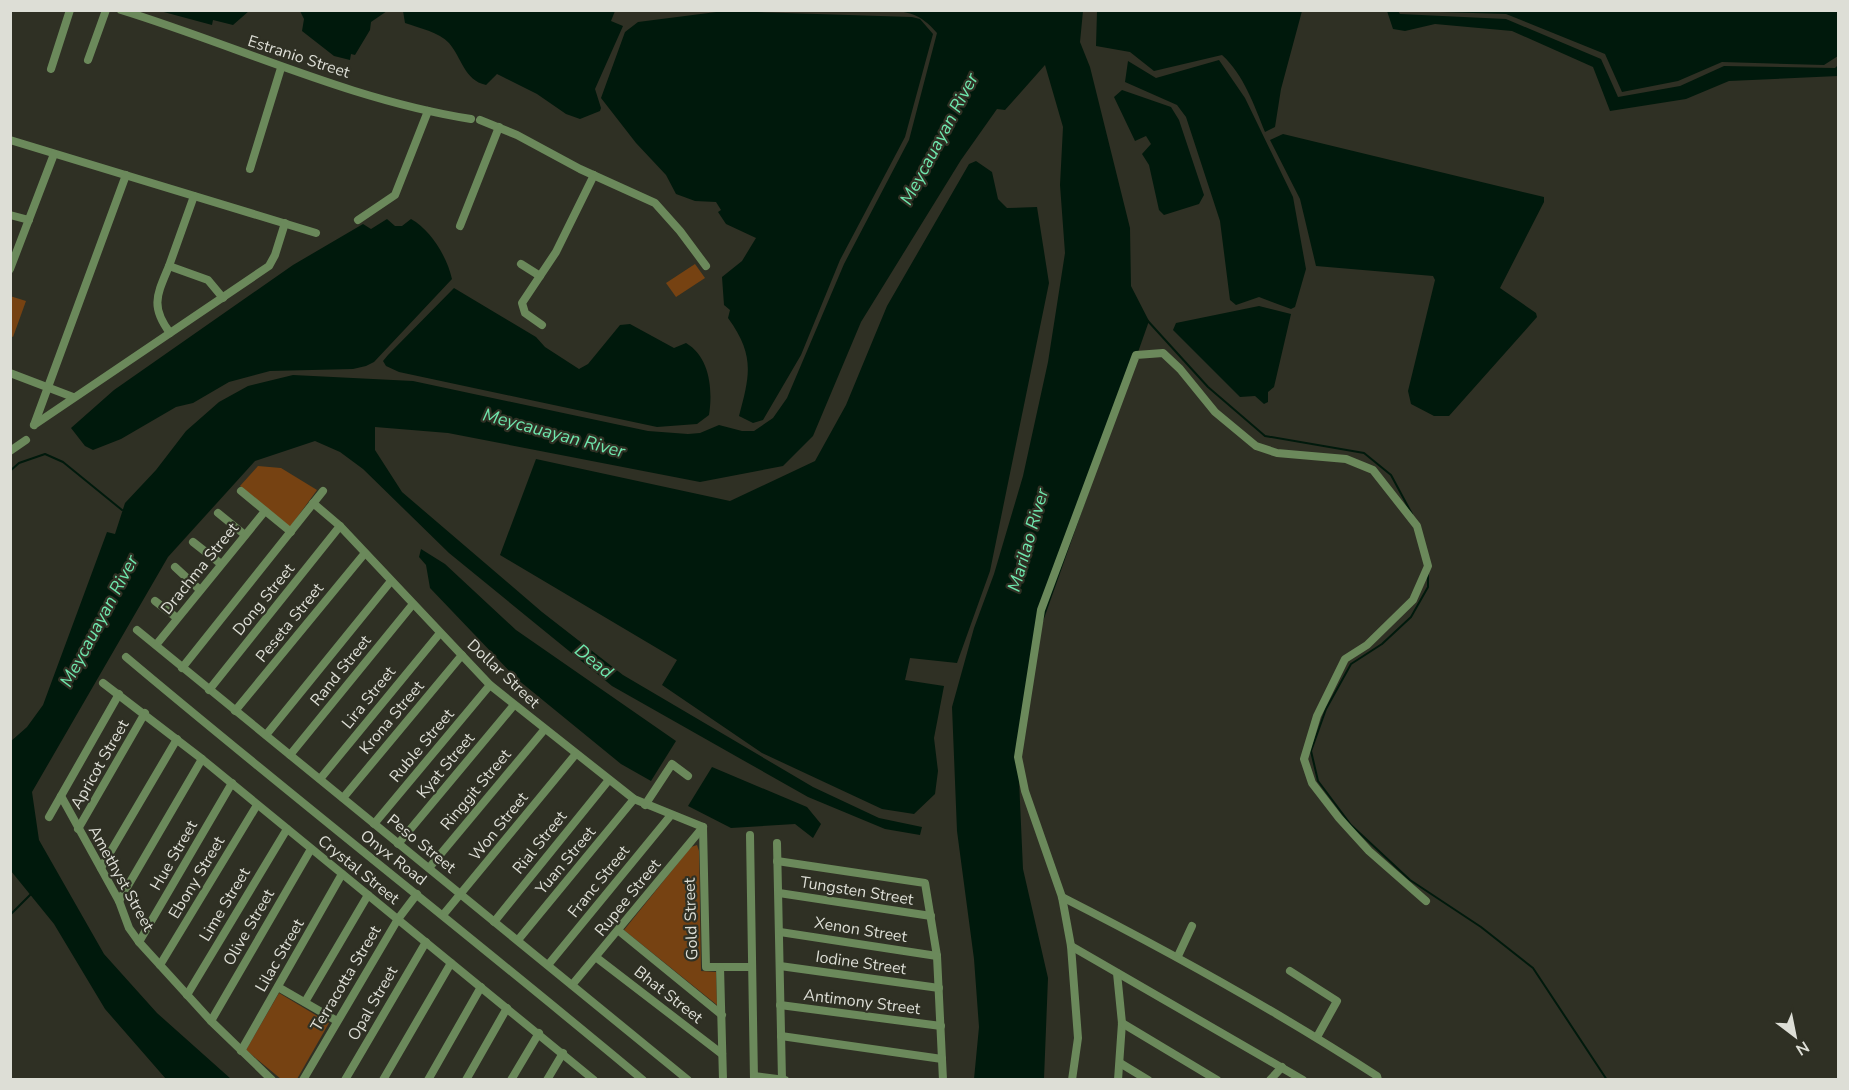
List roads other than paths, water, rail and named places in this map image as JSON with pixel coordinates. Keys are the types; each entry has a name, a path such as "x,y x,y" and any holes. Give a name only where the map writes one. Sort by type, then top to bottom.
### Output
{"street":[{"path":"51,69 70,10"},
{"path":"88,60 106,10"},
{"name":"Estranio Street","path":"121,10 281,68 428,111 499,127 655,203 680,231 706,266"},
{"path":"249,169 281,68"},
{"path":"358,220 395,195 428,111"},
{"path":"460,226 499,127"},
{"path":"10,140 316,233"},
{"path":"10,268 54,154"},
{"path":"126,175 34,425 269,266 285,223"},
{"path":"542,325 525,313 522,306 556,252 594,175"},
{"path":"170,333 160,320 156,302 194,196"},
{"path":"10,215 29,220"},
{"path":"521,264 540,276"},
{"path":"169,266 208,280 223,298"},
{"path":"1072,1080 1078,1038 1071,946 1062,897 1025,791 1018,757 1041,610 1136,355 1163,354 1180,369 1215,412 1256,446 1277,453 1346,459 1373,470 1417,526 1428,566 1413,600 1367,645 1345,659 1317,716 1304,759 1312,783 1339,818 1369,851 1426,901"},
{"path":"10,373 73,397"},
{"path":"10,451 27,440"},
{"path":"241,491 291,532"},
{"path":"182,668 322,491"},
{"name":"Dollar Street","path":"313,503 340,526 490,685 544,730 634,799 703,827"},
{"name":"Drachma Street","path":"156,645 265,511"},
{"path":"218,513 246,535"},
{"name":"Dong Street","path":"209,690 340,526"},
{"path":"193,542 221,564"},
{"name":"Peseta Street","path":"235,711 365,553"},
{"path":"174,567 200,590"},
{"path":"266,735 391,581"},
{"path":"155,601 177,618"},
{"name":"Rand Street","path":"290,755 413,603"},
{"name":"Peso Street","path":"137,630 688,1080"},
{"name":"Lira Street","path":"320,779 440,633"},
{"name":"Krona Street","path":"343,798 462,655"},
{"name":"Onyx Road","path":"126,657 276,783 443,915 643,1080"},
{"name":"Crystal Street","path":"104,683 232,783 593,1079"},
{"name":"Ruble Street","path":"374,824 490,685"},
{"path":"49,817 119,694"},
{"name":"Kyat Street","path":"398,844 514,705"},
{"name":"Apricot Street","path":"78,829 145,713"},
{"name":"Ringgit Street","path":"429,868 544,730"},
{"path":"100,868 177,739"},
{"name":"Won Street","path":"443,915 575,755"},
{"path":"119,901 202,759"},
{"path":"645,805 672,764 688,776"},
{"name":"Rial Street","path":"494,922 608,781"},
{"name":"Hue Street","path":"139,942 232,783"},
{"name":"Amethyst Street","path":"61,796 119,901 129,928 139,942 211,1021 272,1080"},
{"name":"Yuan Street","path":"518,940 634,799"},
{"name":"Ebony Street","path":"160,965 257,805"},
{"name":"Franc Street","path":"548,965 671,815"},
{"name":"Rupee Street","path":"572,985 597,958 703,827"},
{"name":"Gold Street","path":"703,827 706,968 751,967"},
{"name":"Lime Street","path":"187,995 287,829"},
{"path":"750,835 754,1078 783,1079 777,843"},
{"name":"Olive Street","path":"211,1021 311,849"},
{"path":"777,861 925,883 937,956 943,1080"},
{"name":"Lilac Street","path":"241,1051 342,874"},
{"name":"Tungsten Street","path":"779,893 931,916"},
{"name":"Terracotta Street","path":"303,1080 398,920 417,894"},
{"path":"305,1002 368,895"},
{"path":"1062,897 1178,956 1317,1037 1377,1076 1378,1080"},
{"path":"1178,956 1192,926"},
{"path":"619,931 722,1015"},
{"name":"Xenon Street","path":"780,932 937,956"},
{"name":"Opal Street","path":"345,1080 426,942"},
{"path":"1071,946 1303,1080"},
{"name":"Bhat Street","path":"597,958 722,1054"},
{"path":"383,1080 451,963"},
{"name":"Iodine Street","path":"780,966 939,988"},
{"path":"720,967 723,1080"},
{"path":"1290,971 1337,1001 1317,1037"},
{"path":"1117,974 1122,1023 1118,1080"},
{"path":"278,987 338,1021"},
{"path":"428,1080 481,987"},
{"name":"Antimony Street","path":"780,1005 941,1026"},
{"path":"466,1080 507,1008"},
{"path":"1122,1023 1217,1080"},
{"path":"512,1080 538,1033"},
{"path":"781,1036 942,1059"},
{"path":"547,1080 563,1053"},
{"path":"1120,1063 1148,1080"},
{"path":"1270,1080 1282,1067"}],"water":[{"path":"160,11 249,11 233,25 213,20 212,25"},
{"path":"300,11 387,11 371,22 370,30 355,55 351,54 350,60 334,56 302,31 304,19"},
{"path":"403,11 615,11 611,21 623,26 595,89 600,111 580,119 566,114 537,94 497,74 486,85 479,82 468,73 445,39 405,23"},
{"path":"724,11 912,17 920,19 933,34 905,137 840,260 801,355 763,420 753,423 739,416 746,389 748,366 743,343 728,318 730,310 724,305 722,277 742,261 756,238 726,224 718,212 721,210 716,202 695,201 676,194 666,175 636,143 601,98 625,32 638,22"},
{"path":"892,11 1083,11 1080,42 1090,67 1130,228 1131,286 1149,321 1035,644 1018,757 1023,869 1048,978 1044,1079 974,1079 979,1027 974,959 957,831 952,707 974,628 994,574 1023,476 1048,362 1065,253 1060,185 1063,127 1045,65 1005,110 997,109 961,160 861,322 813,436 783,466 700,482 448,433 375,427 375,450 402,492 542,612 623,675 813,787 879,818 922,827 920,835 885,829 808,797 612,686 449,553 363,469 340,452 315,441 255,461 168,557 32,792 39,840 104,954 157,1013 231,1079 166,1079 105,1009 54,924 11,871 10,742 27,727 43,705 107,532 115,534 125,503 156,470 186,431 219,402 248,386 293,375 413,381 648,431 700,433 719,425 742,431 754,431 773,418 787,398 844,264 909,140 937,33 915,15"},
{"path":"1097,11 1302,11 1281,89 1275,127 1265,132 1242,81 1222,55 1154,71 1130,52 1096,46"},
{"path":"1387,11 1398,11 1400,14 1506,19 1601,59 1618,97 1680,86 1724,66 1835,68 1838,65 1838,76 1729,81 1686,99 1610,111 1593,67 1512,31 1435,24 1405,31 1393,29"},
{"path":"1407,11 1838,11 1838,56 1824,65 1722,62 1678,81 1622,92 1605,54 1506,14"},
{"path":"1219,60 1245,98 1293,197 1306,269 1295,307 1291,309 1259,297 1236,305 1230,300 1220,221 1186,117 1177,105 1125,82 1128,61 1156,78"},
{"path":"1122,90 1171,107 1179,120 1204,195 1199,204 1164,215 1159,210 1149,165 1142,154 1151,144 1146,136 1135,141 1114,97"},
{"path":"1283,134 1544,197 1544,202 1500,288 1536,313 1537,317 1449,416 1434,416 1411,404 1408,391 1435,280 1433,276 1316,266 1300,199 1270,140"},
{"path":"976,161 992,172 998,199 1007,208 1037,207 1049,283 990,571 957,663 910,658 905,680 944,686 934,738 938,771 935,794 914,814 882,809 762,753 662,685 677,660 500,555 536,459 730,501 815,461 846,405 887,306 969,164"},
{"path":"387,219 395,226 402,226 411,219 425,230 442,253 452,279 374,362 353,369 270,371 229,382 193,403 176,407 121,439 93,450 85,446 71,428 114,390 293,265 363,224 371,229"},
{"path":"454,288 536,337 545,347 579,369 588,364 620,325 630,324 674,348 686,343 694,349 705,365 710,385 709,415 697,424 657,427 399,372 386,366 383,361 388,355"},
{"path":"1259,306 1291,314 1274,387 1268,392 1268,402 1264,404 1255,396 1240,397 1173,330 1176,323"},
{"path":"421,549 445,564 516,630 676,741 651,781 621,764 517,679 430,588 426,565 419,557"},
{"path":"712,767 807,807 821,824 813,838 795,824 731,828 688,806"}],"waterway":[{"path":"1147,320 1208,387 1265,436 1364,453 1391,475 1412,514"},
{"path":"10,471 19,463 45,454 63,462 122,510"},
{"path":"1428,574 1428,587 1411,617 1382,644 1351,664 1326,709 1311,751 1318,781 1351,825 1410,880 1481,927 1533,968 1607,1080"},
{"path":"10,915 31,894"}],"water label":[{"name":"Meycauayan River","path":"939,139"},
{"name":"Meycauayan River","path":"554,433"},
{"name":"Marilao River","path":"1028,540"},
{"name":"Meycauayan River","path":"99,621"},
{"name":"Dead","path":"594,661"}]}
